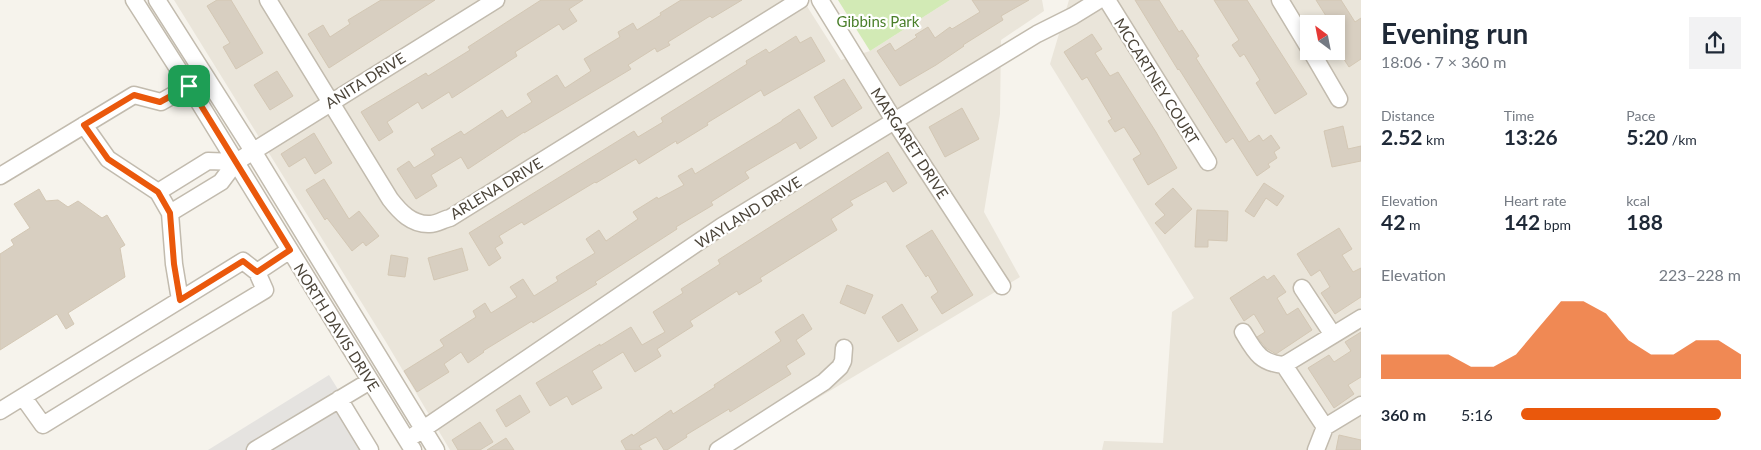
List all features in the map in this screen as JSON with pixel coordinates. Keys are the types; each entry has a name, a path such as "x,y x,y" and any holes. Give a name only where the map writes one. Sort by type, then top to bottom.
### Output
{"street":[{"name":"NORTH DAVIS DRIVE","path":"134,0 410,445"},
{"name":"NORTH DAVIS DRIVE","path":"157,0 253,151 436,450"},
{"name":"ARLENA DRIVE","path":"268,0 390,199 400,212 412,220 431,224 450,218 800,0"},
{"name":"ANITA DRIVE","path":"236,162 496,0"},
{"name":"MARGARET DRIVE","path":"820,0 895,122 1002,286"},
{"name":"WAYLAND DRIVE","path":"410,445 424,429 722,226 1037,34 1073,16 1099,0"},
{"name":"MCCARTNEY COURT","path":"1107,0 1208,162"},
{"path":"1280,0 1300,33"},
{"path":"1316,60 1339,98"},
{"path":"0,176 134,95 160,102 189,86"},
{"path":"84,125 108,159 158,192 170,213 174,264 180,300"},
{"path":"158,192 208,162 236,162"},
{"path":"170,213 221,182 236,162"},
{"path":"257,272 290,250"},
{"path":"0,411 243,261 257,272 266,290 43,426 23,397"},
{"path":"1302,288 1332,336"},
{"path":"1243,332 1260,356 1270,364 1284,365 1361,318"},
{"path":"718,450 824,382 840,367 843,361 844,348"},
{"path":"1284,365 1325,427"},
{"path":"255,450 370,381"},
{"path":"339,400 370,450"},
{"path":"1316,450 1325,427 1361,405"}],"shaded area":[{"path":"174,0 803,0 841,60 870,51 950,0 1042,0 1044,11 1001,40 1000,114 984,212 1020,277 731,450 450,450 386,342"},
{"path":"1069,0 1361,0 1361,450 1102,450 1104,441 1163,443 1172,312 1194,298 1050,64"},
{"path":"329,375 376,450 208,450"}],"green space":[{"name":"Gibbins Park","path":"838,0 950,0 870,51"}],"building":[{"path":"217,0 231,0 263,53 236,69 223,47 230,43 207,6"},
{"path":"381,0 435,0 329,68 308,34 323,25 330,37 350,24 348,20"},
{"path":"541,0 583,0 569,9 577,21 563,30 559,24 515,52 517,56 452,98 449,92 422,109 418,102 387,122 393,132 379,141 361,112 426,73 428,76 470,50 468,47"},
{"path":"681,0 742,0 712,18 710,16 668,42 670,45 657,52 655,48 628,65 631,69 524,132 468,169 461,157 431,175 437,186 416,199 397,169 409,161 414,168 435,155 431,149 461,131 464,135 502,110 507,118 532,102 527,94 557,75 565,88 591,71 584,59 620,37 618,32 633,23 637,30"},
{"path":"972,0 1029,0 1001,16 1003,20 963,45 936,65 900,86 877,51 890,43 895,51 917,37 915,35 928,27 935,38 950,27 952,29 980,12"},
{"path":"1135,0 1159,0 1179,32 1182,30 1199,56 1196,58 1249,142 1259,135 1263,141 1271,135 1280,148 1274,152 1277,158 1268,164 1270,167 1257,176 1233,138 1226,143"},
{"path":"1214,0 1247,0 1307,94 1275,114 1256,83 1260,80 1244,54 1240,57 1232,45 1239,40"},
{"path":"1316,0 1341,0 1355,22 1361,18 1361,59 1349,67 1344,60 1345,15 1325,15"},
{"path":"1092,34 1102,49 1095,53 1110,76 1118,72 1177,168 1148,185 1133,159 1141,154 1124,127 1115,132 1108,121 1112,119 1087,77 1082,80 1064,52"},
{"path":"796,36 800,43 811,37 825,61 764,96 761,90 677,144 676,141 639,164 636,159 524,225 522,222 499,236 503,243 495,248 501,258 489,266 469,233 634,131 638,137 663,122 661,118 747,64 746,61 766,49 769,53"},
{"path":"277,71 293,96 270,110 254,85"},
{"path":"844,79 862,108 832,127 814,97"},
{"path":"962,108 979,139 945,157 929,127"},
{"path":"799,109 817,138 800,149 796,142 745,172 749,178 711,202 713,205 676,227 677,229 595,282 597,284 483,351 468,363 461,352 444,364 449,372 417,392 404,371 444,346 440,340 476,317 473,311 485,303 491,313 517,297 510,287 523,279 534,296 558,281 556,277 595,253 586,239 599,230 606,241 638,219 633,212 657,197 658,199 684,185 678,176 692,168 695,174"},
{"path":"1343,126 1348,149 1361,146 1361,161 1332,167 1324,131"},
{"path":"314,133 332,163 315,174 305,157 289,167 281,154"},
{"path":"888,152 907,183 893,192 886,181 850,201 853,205 831,219 837,230 760,278 762,281 739,295 737,291 690,321 693,326 657,349 661,356 635,372 623,352 592,371 602,388 572,405 567,396 550,406 536,383 631,327 642,345 665,332 653,312 683,293 681,289 720,264 718,260"},
{"path":"324,179 349,219 359,211 379,236 366,246 363,242 352,251 327,218 325,220 306,190"},
{"path":"1264,183 1284,196 1277,206 1266,198 1254,217 1245,211"},
{"path":"1173,188 1192,209 1165,234 1155,223 1165,215 1155,204"},
{"path":"39,189 46,201 58,200 68,207 78,201 102,218 107,215 125,245 120,248 125,277 68,313 74,324 66,329 57,314 0,350 0,254 14,245 11,240 30,228 14,204"},
{"path":"1197,210 1228,211 1227,241 1208,240 1208,247 1195,247"},
{"path":"1339,228 1352,249 1342,255 1353,272 1361,268 1361,297 1335,314 1321,293 1330,287 1320,270 1311,276 1297,254"},
{"path":"932,230 973,295 942,314 931,297 938,292 906,246"},
{"path":"462,248 468,270 434,280 428,258"},
{"path":"391,255 408,258 405,277 388,275"},
{"path":"1274,275 1286,292 1277,298 1287,315 1298,308 1312,330 1276,354 1266,348 1257,337 1265,332 1254,314 1244,321 1230,298 1264,276 1267,280"},
{"path":"847,285 873,295 865,314 840,303"},
{"path":"902,304 918,330 898,342 882,317"},
{"path":"803,314 812,329 796,340 805,354 786,366 791,374 730,412 729,409 686,435 687,437 667,450 664,450 656,437 639,446 642,450 626,450 621,441 632,434 633,436 671,410 673,414 781,341 775,332"},
{"path":"1361,332 1361,377 1348,385 1354,394 1334,408 1308,368 1329,355 1334,362 1351,351 1345,342"},
{"path":"520,395 530,412 506,427 496,410"},
{"path":"480,422 493,442 480,450 458,450 452,440"},
{"path":"1339,435 1361,440 1361,450 1336,450"},
{"path":"506,438 514,450 487,450"}],"route":[{"path":"189,86 290,250 257,272 243,261 180,300 174,264 170,213 158,192 108,159 84,125 134,95 160,102 189,86"}]}
